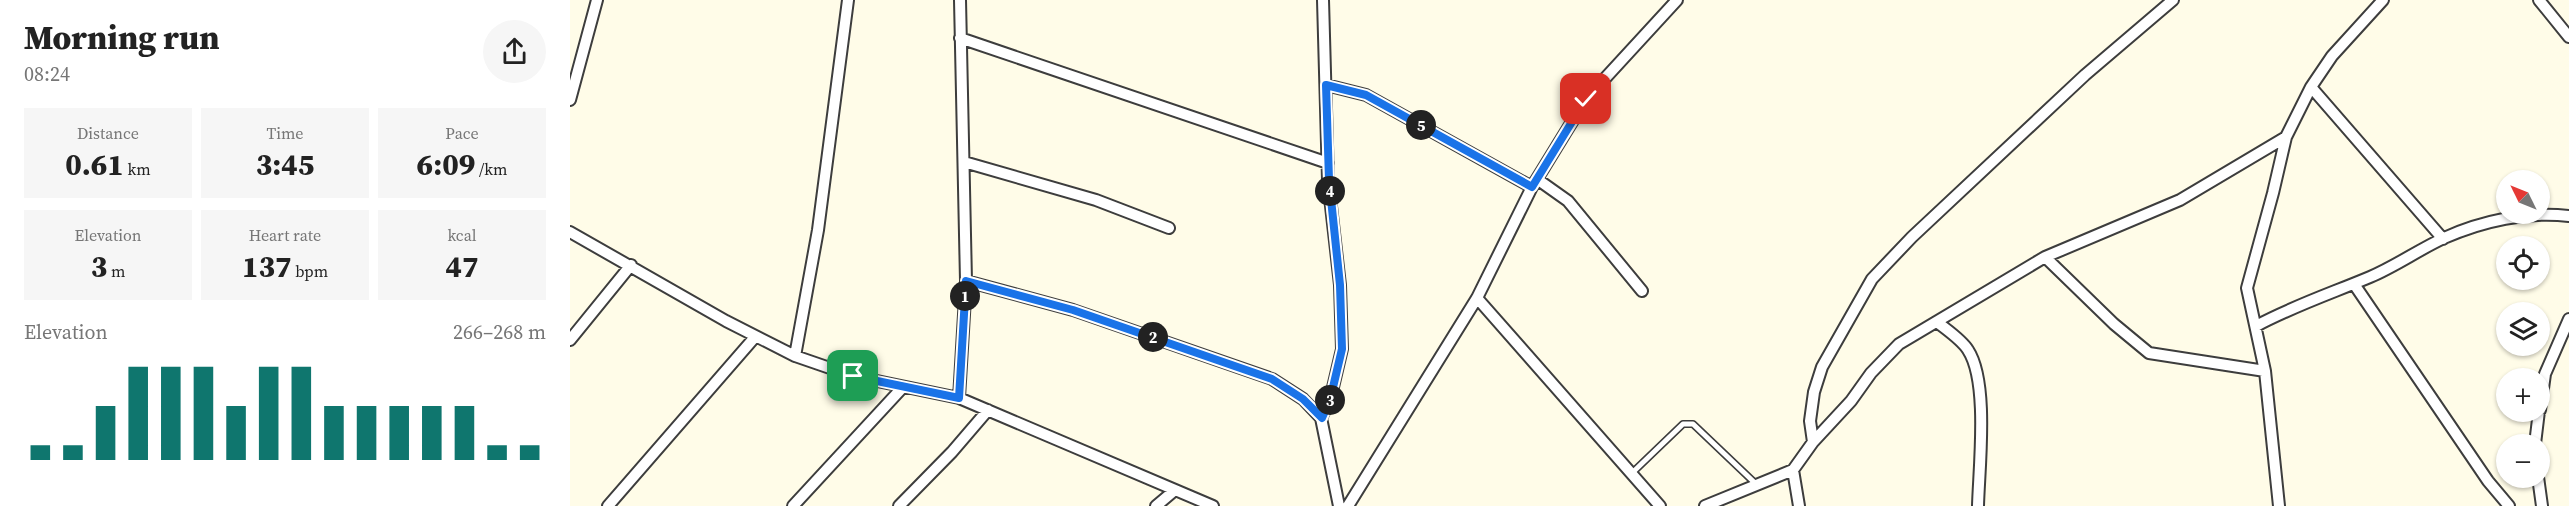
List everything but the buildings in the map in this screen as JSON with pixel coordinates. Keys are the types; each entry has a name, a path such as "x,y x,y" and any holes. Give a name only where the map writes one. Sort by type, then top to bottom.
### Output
{"street":[{"path":"570,100 597,0"},
{"path":"795,357 819,219 848,0"},
{"path":"959,398 966,281 960,0"},
{"path":"1322,418 1330,400 1342,349 1340,285 1328,163 1323,0"},
{"path":"1348,506 1477,298 1535,183 1586,99 1677,0"},
{"path":"1813,442 1810,421 1814,392 1822,367 1872,279 1912,237 2024,131 2117,46 2173,0"},
{"path":"2279,506 2265,371 2248,297 2248,278 2273,193 2286,137 2311,87 2332,56 2383,0"},
{"path":"2539,0 2569,37"},
{"path":"960,38 1328,163"},
{"path":"1326,85 1366,95 1568,201 1642,291"},
{"path":"2311,87 2443,238"},
{"path":"1705,506 1793,470 1813,442 1851,401 1871,373 1899,344 2045,257 2180,200 2286,137"},
{"path":"964,162 1096,200 1169,228"},
{"path":"2256,326 2388,269 2443,238 2463,230 2512,217 2547,214 2569,216"},
{"path":"570,232 795,357 842,373 959,398 1213,506"},
{"path":"2045,257 2114,324 2149,353 2265,371"},
{"path":"570,340 631,265"},
{"path":"966,281 1073,310 1272,379 1303,399 1322,418 1339,506"},
{"path":"2354,284 2488,481 2509,506"},
{"path":"1477,298 1660,506"},
{"path":"2548,368 2569,319"},
{"path":"1937,322 1968,350 1978,376 1981,419 1978,506"},
{"path":"608,506 755,336"},
{"path":"793,506 903,387"},
{"path":"899,506 952,452 988,410"},
{"path":"1793,470 1798,506"},
{"path":"2540,488 2542,506"},
{"path":"1156,506 1175,490"}],"lane":[{"path":"1632,474 1683,424 1693,424 1757,485"}],"route":[{"path":"853,376 959,398 966,281 1073,310 1272,379 1303,399 1322,418 1330,400 1342,349 1340,285 1329,180 1326,85 1366,95 1532,187 1586,99"}]}
